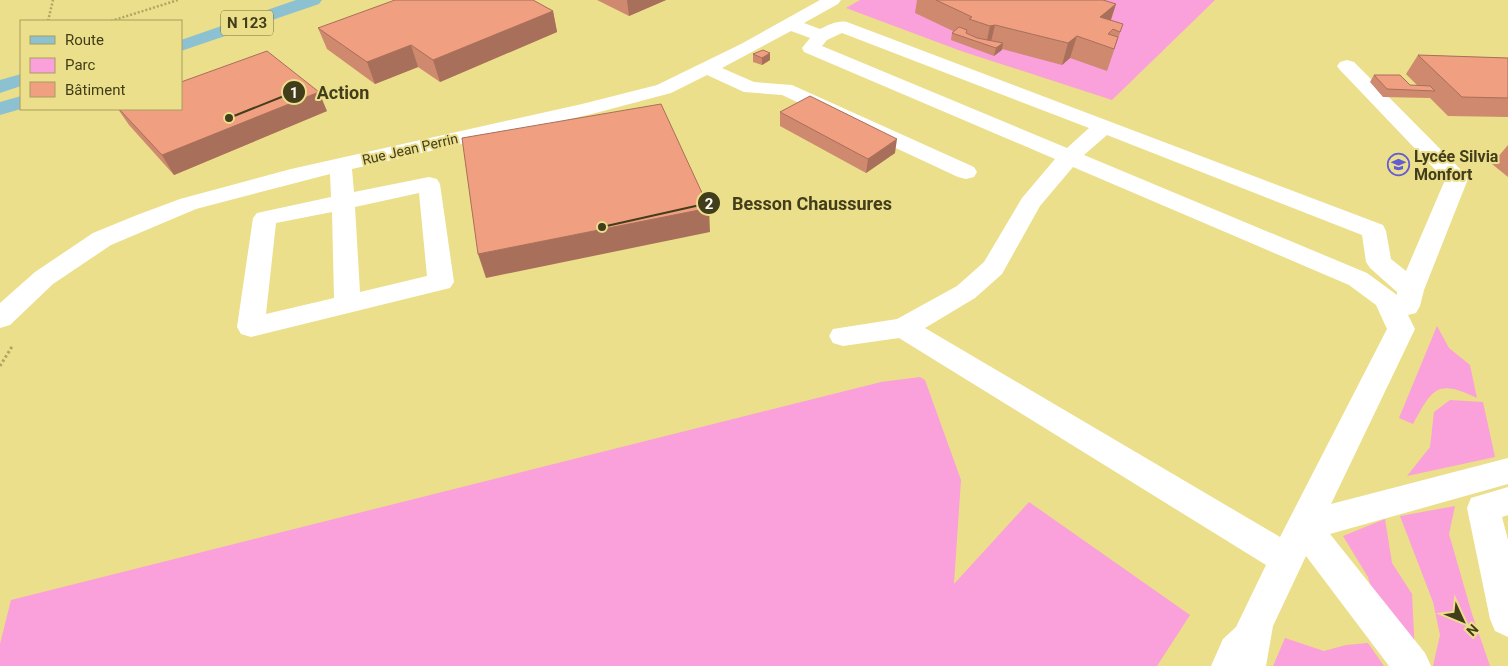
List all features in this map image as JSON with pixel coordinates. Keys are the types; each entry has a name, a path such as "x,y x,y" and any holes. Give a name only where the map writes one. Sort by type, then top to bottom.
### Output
{"main road":[{"name":"N 123","path":"182,46 313,0"},
{"path":"0,87 20,80"},
{"path":"0,109 20,102"}],"street":[{"name":"Rue Jean Perrin","path":"0,318 44,278 94,245 145,220 188,204 341,164 585,110 664,89 748,48 832,0"},
{"path":"790,24 821,36"},
{"path":"1401,329 1386,299 1358,279 811,48 821,36 841,26 1104,126 1374,232 1379,262 1411,290"},
{"path":"1242,657 1256,622 1401,329 1411,290 1457,179 1347,66"},
{"path":"707,68 751,88 786,89 966,172"},
{"path":"843,336 903,328 966,292 993,268 1030,203 1069,157 1104,126"},
{"path":"341,164 348,304"},
{"path":"429,184 441,282 348,304 252,327 266,218 429,184"},
{"path":"903,328 1287,559"},
{"path":"1304,526 1508,471"},
{"path":"1508,501 1483,508 1503,566 1508,619"},
{"path":"1304,526 1412,666"}],"path":[{"path":"48,20 53,0"},
{"path":"114,20 178,0"}],"green space":[{"path":"860,0 1215,0 1112,100 961,51 846,8"},
{"path":"1437,326 1449,348 1470,365 1477,398 1463,392 1444,388 1431,396 1413,424 1399,418"},
{"path":"920,377 925,380 961,480 954,584 1029,502 1190,615 1157,666 0,666 0,644 11,600 881,382"},
{"path":"1450,400 1483,402 1495,457 1407,476 1430,447 1434,412"},
{"path":"1455,506 1449,534 1472,614 1490,666 1433,666 1440,635 1433,602 1400,516"},
{"path":"1385,519 1392,563 1412,594 1415,654 1376,605 1368,577 1343,536"},
{"path":"1285,638 1324,651 1346,645 1368,643 1384,666 1273,666"}],"building":[{"path":"395,0 533,0 553,11 433,60 411,45 367,62 318,28"},
{"path":"936,0 1103,0 1116,4 1100,17 1123,24 1120,32 1113,29 1108,34 1118,37 1114,49 1077,36 1068,43 995,25 990,26 969,19 972,17"},
{"path":"959,27 967,30 966,33 977,38 1003,43 996,48 952,33"},
{"path":"763,50 770,53 762,58 753,54"},
{"path":"267,51 319,92 162,155 120,110 182,110 182,82"},
{"path":"1418,55 1508,58 1508,98 1462,97"},
{"path":"1374,75 1400,75 1410,85 1430,86 1435,91 1387,89"},
{"path":"810,96 897,139 868,159 780,112"},
{"path":"661,104 709,208 478,254 462,138"}],"place":[{"name":"Action","path":"229,118"},
{"name":"Lycée Silvia Monfort","path":"1398,165"},
{"name":"Besson Chaussures","path":"602,227"}]}
